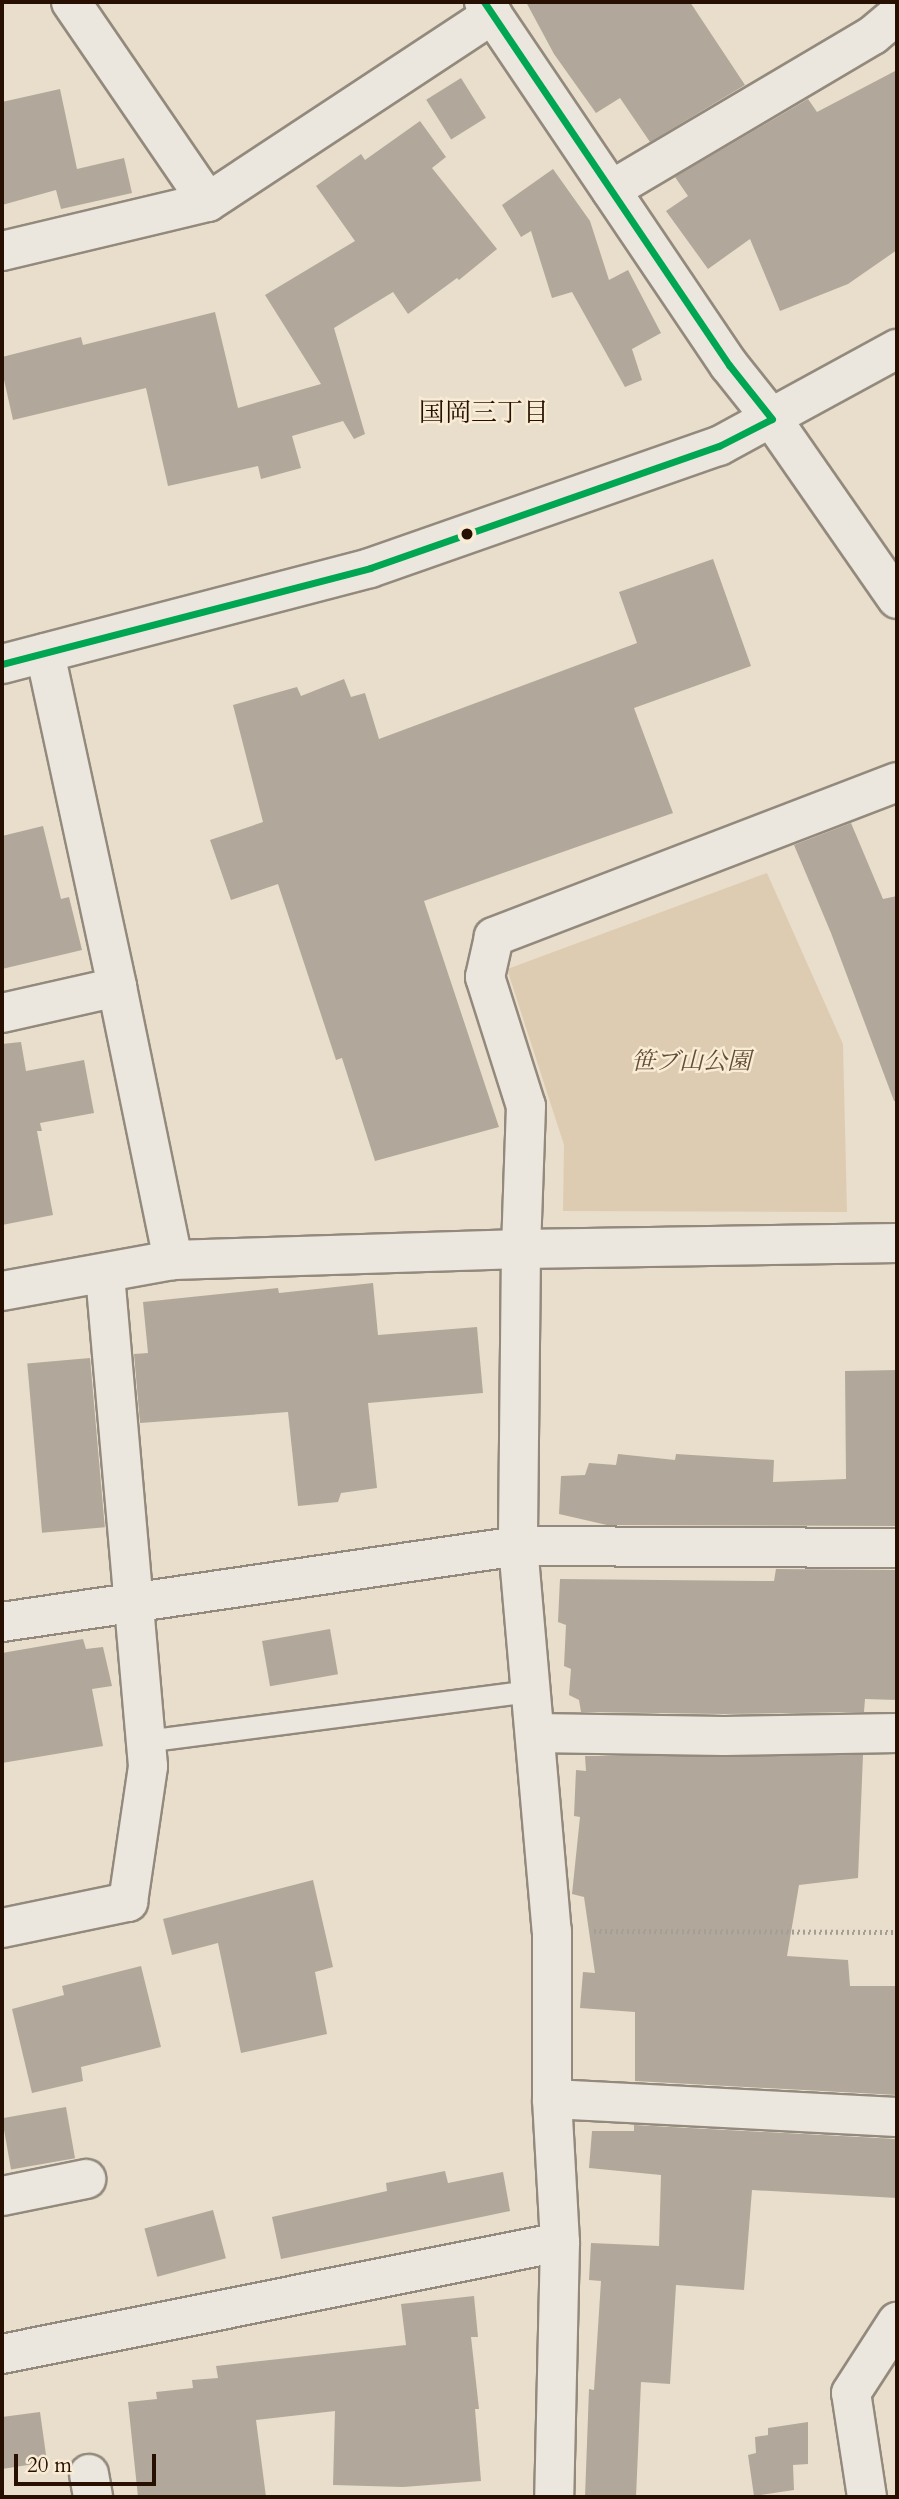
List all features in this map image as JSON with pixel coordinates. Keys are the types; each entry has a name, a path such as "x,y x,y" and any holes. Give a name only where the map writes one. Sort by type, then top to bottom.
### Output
{"street":[{"path":"71,2 208,202"},
{"path":"2,251 208,202 488,8 729,365 772,419 897,599"},
{"path":"611,190 873,35 897,15"},
{"path":"2,664 370,568 719,446 897,349"},
{"path":"45,653 173,1260"},
{"path":"554,2497 560,2242 552,2099 552,1931 518,1546 521,1249 526,1106 485,977 494,937 897,782"},
{"path":"2,1013 117,987"},
{"path":"2,1291 173,1260 521,1249 897,1242"},
{"path":"2,1928 128,1902 148,1766 106,1273"},
{"path":"2,1622 518,1546 897,1548"},
{"path":"536,1733 897,1733"},
{"path":"552,2099 897,2117"},
{"path":"2,2196 86,2179"},
{"path":"2,2354 560,2242"},
{"path":"867,2497 851,2393 897,2322"}],"lane":[{"path":"145,1741 532,1691"}],"path":[{"path":"552,1931 897,1933"}],"green space":[{"name":"笹ブ山公園","path":"767,873 843,1044 847,1212 563,1211 564,1145 507,969"}],"building":[{"path":"526,2 690,2 745,85 650,142 620,98 596,113 554,54"},
{"path":"897,70 897,250 848,284 780,311 750,239 708,269 666,211 688,196 675,177 808,99 817,112"},
{"path":"461,78 486,118 451,140 426,100"},
{"path":"60,89 77,169 124,158 132,193 61,209 56,190 2,205 2,102"},
{"path":"420,121 446,157 432,168 497,249 459,280 457,278 408,314 393,292 334,328 365,434 354,439 343,421 292,436 301,468 261,479 258,466 168,486 146,388 13,420 2,371 2,357 81,337 83,345 215,312 238,408 321,384 265,295 355,241 316,186 361,154 365,160"},
{"path":"553,169 590,221 609,280 628,270 661,333 632,349 642,380 625,387 572,292 552,298 531,231 521,237 502,205"},
{"path":"713,559 751,666 634,708 673,813 424,901 499,1127 375,1161 342,1058 336,1060 278,884 231,900 210,840 263,822 233,705 297,687 301,696 344,679 351,697 365,693 379,739 637,643 619,592"},
{"path":"851,823 883,899 897,896 897,1101 894,1101 831,933 794,845"},
{"path":"43,826 61,899 69,897 82,950 2,969 2,836"},
{"path":"21,1042 26,1071 84,1060 94,1113 40,1123 42,1131 37,1131 53,1215 2,1225 2,1044"},
{"path":"373,1283 378,1335 477,1327 483,1393 368,1403 377,1488 341,1493 338,1502 298,1506 288,1412 140,1423 134,1354 148,1353 143,1302 278,1288 279,1293"},
{"path":"90,1358 105,1527 42,1533 27,1363"},
{"path":"897,1370 897,1526 607,1525 559,1514 561,1476 585,1475 589,1463 616,1465 618,1454 675,1460 676,1454 774,1460 773,1482 846,1479 845,1371"},
{"path":"776,1569 897,1570 897,1700 865,1699 864,1712 581,1712 579,1700 569,1695 571,1669 564,1666 566,1625 558,1622 560,1579 774,1581"},
{"path":"330,1629 338,1674 270,1686 262,1641"},
{"path":"83,1639 86,1649 103,1647 112,1686 92,1689 103,1746 2,1763 2,1653"},
{"path":"863,1755 858,1878 799,1885 787,1956 848,1960 850,1986 897,1986 897,2095 635,2081 635,2012 580,2008 583,1972 595,1973 584,1897 572,1894 580,1817 574,1816 576,1770 586,1771 585,1756"},
{"path":"313,1880 333,1967 315,1972 327,2034 241,2053 218,1943 172,1955 163,1919"},
{"path":"141,1966 161,2047 81,2067 83,2081 32,2093 12,2009 64,1995 62,1986"},
{"path":"66,2107 75,2158 11,2169 2,2118"},
{"path":"634,2125 897,2139 897,2198 752,2190 744,2290 676,2285 670,2384 641,2382 636,2497 585,2497 589,2389 594,2390 601,2281 589,2280 591,2243 659,2246 661,2175 589,2168 592,2131 634,2131"},
{"path":"445,2171 448,2183 503,2172 510,2211 281,2259 272,2217 387,2191 386,2183"},
{"path":"213,2210 226,2258 157,2277 144,2228"},
{"path":"474,2296 478,2337 471,2337 479,2409 475,2409 481,2481 403,2487 333,2485 335,2411 256,2420 266,2497 138,2497 128,2402 157,2399 156,2392 193,2388 192,2380 218,2378 216,2366 406,2345 401,2304"},
{"path":"40,2412 47,2462 2,2469 2,2417"},
{"path":"808,2422 808,2464 793,2465 794,2490 754,2496 748,2455 756,2453 755,2437 768,2435 768,2428"}],"transit line":[{"path":"2,664 370,568 719,446 772,419 729,365 484,2"}],"district":[{"name":"国岡三丁目","path":"484,413"}]}
